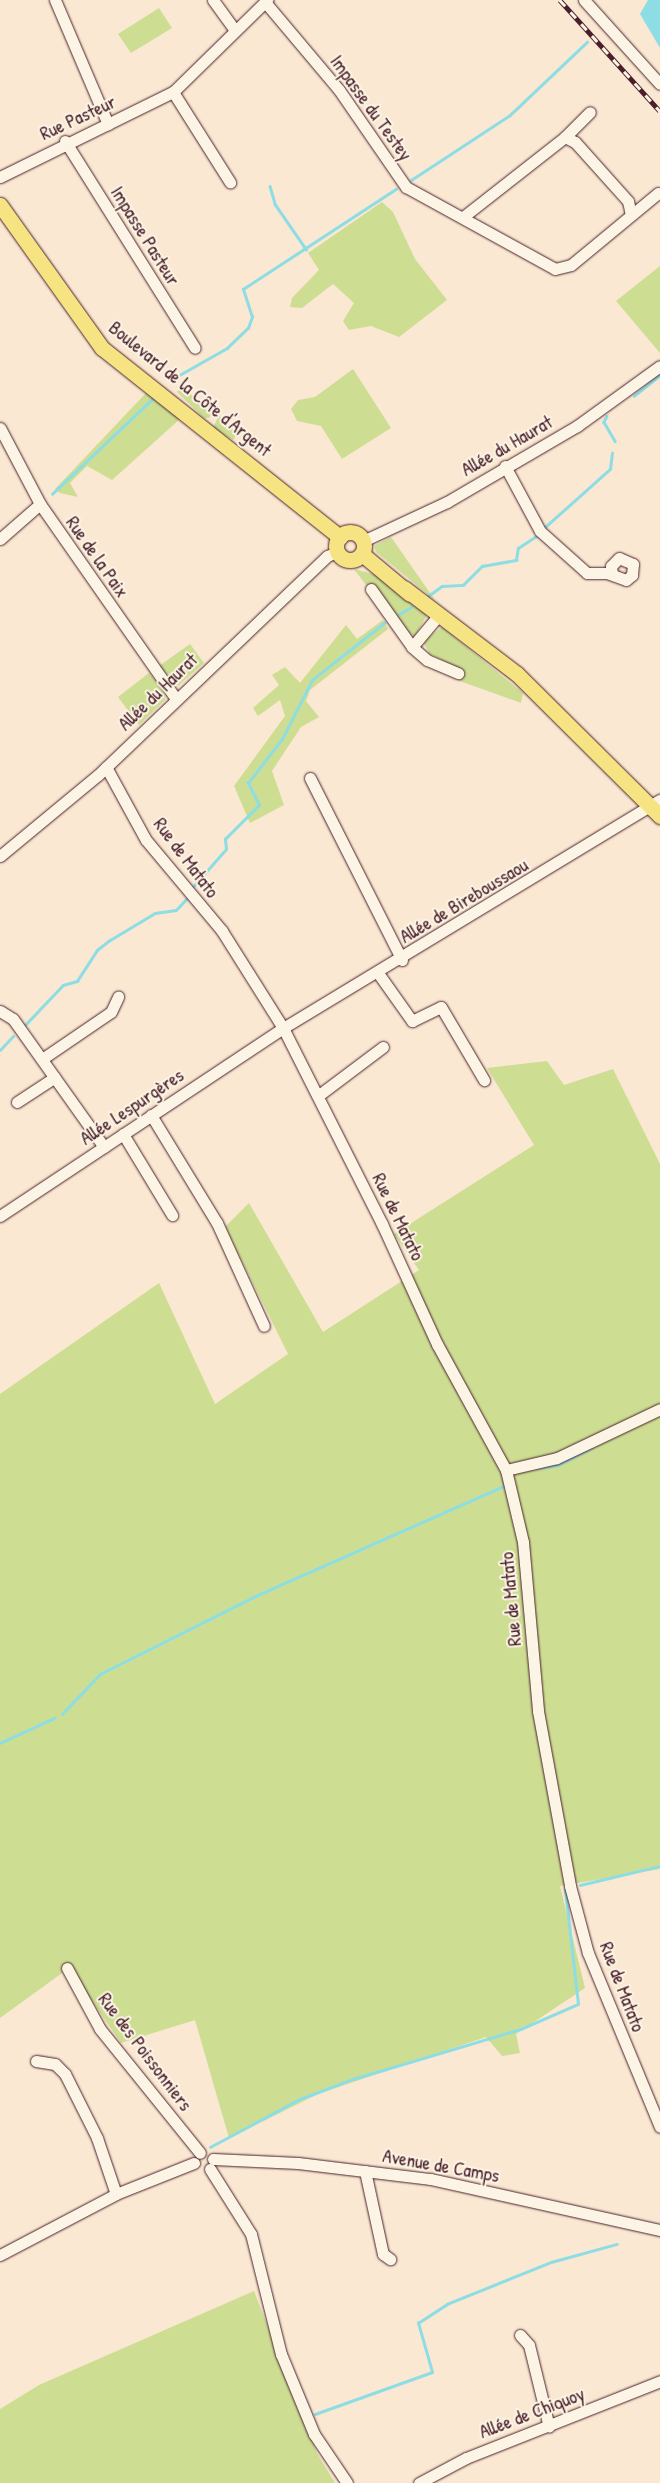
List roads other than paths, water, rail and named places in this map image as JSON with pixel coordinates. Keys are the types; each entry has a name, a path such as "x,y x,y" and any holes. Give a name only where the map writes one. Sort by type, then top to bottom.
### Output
{"main road":[{"name":"Boulevard de la Côte d'Argent","path":"0,205 102,348 339,544"},
{"path":"362,547 351,560 339,544 352,533 362,547 404,588 539,698 657,808"}],"street":[{"path":"55,0 108,124"},
{"path":"213,0 235,30"},
{"path":"584,0 660,84"},
{"name":"Rue Pasteur","path":"0,177 65,141 108,124 172,92 266,1"},
{"name":"Impasse du Testey","path":"266,1 340,92 406,187 556,269 571,265 658,193"},
{"path":"172,92 230,182"},
{"path":"463,217 565,137 590,112"},
{"path":"565,137 576,142 628,201 631,215"},
{"name":"Impasse Pasteur","path":"65,141 195,348"},
{"name":"Allée du Haurat","path":"362,547 447,502 616,402 660,366"},
{"name":"Rue de la Paix","path":"0,428 40,504 176,699"},
{"path":"505,466 540,531 587,573 612,574"},
{"path":"0,539 40,504"},
{"name":"Allée du Haurat","path":"0,856 106,767 339,544"},
{"path":"371,589 412,647 427,660 458,673"},
{"path":"412,647 438,615"},
{"name":"Rue de Matato","path":"106,767 146,840 188,894 222,931 283,1028 319,1095 437,1344 506,1470 523,1542 538,1711 570,1886 588,1954 660,2127"},
{"path":"310,778 402,960"},
{"name":"Allée de Bireboussaou","path":"283,1028 402,960 657,808"},
{"path":"378,973 412,1021 441,1007 484,1080"},
{"path":"42,1059 111,1012 118,997"},
{"path":"0,1011 20,1030 104,1146"},
{"name":"Allée Lespurgères","path":"0,1216 283,1028"},
{"path":"319,1095 383,1047"},
{"path":"17,1102 55,1077"},
{"path":"151,1115 217,1224 264,1326"},
{"path":"123,1134 172,1215"},
{"path":"506,1470 556,1458 660,1409"},
{"name":"Rue des Poissonniers","path":"67,1968 100,2029 197,2158"},
{"path":"36,2061 56,2064 65,2074 97,2138 116,2194"},
{"path":"197,2158 199,2170 212,2164"},
{"path":"0,2255 116,2194 197,2158 212,2164 252,2234 281,2354 314,2434 346,2483"},
{"name":"Avenue de Camps","path":"212,2164 365,2171 431,2179 660,2230"},
{"path":"365,2171 383,2254 390,2259"},
{"path":"520,2335 529,2345 549,2427"},
{"name":"Allée de Chiquoy","path":"419,2483 466,2458 549,2427 660,2381"}],"water":[{"path":"648,0 660,0 660,48 640,14"}],"waterway":[{"path":"411,180 510,115 587,42"},
{"path":"270,186 275,204 306,249"},
{"path":"174,378 227,348 248,328 252,317 243,289 396,189"},
{"path":"634,396 660,375"},
{"path":"52,494 152,399"},
{"path":"607,416 604,422 615,441"},
{"path":"545,527 610,469 612,453"},
{"path":"428,596 442,586 463,585 482,566 516,560 518,548 538,535"},
{"path":"399,614 411,607"},
{"path":"191,889 226,849 225,839 259,805 248,783 282,739 312,680 384,623"},
{"path":"25,1025 63,985 77,981 97,950 155,913 176,910 188,897"},
{"path":"0,1050 13,1036"},
{"path":"537,1468 558,1465 592,1448"},
{"path":"62,1714 100,1674 260,1594 506,1485"},
{"path":"0,1743 54,1718"},
{"path":"580,1885 660,1866"},
{"path":"210,2147 300,2099 353,2079 521,2029 578,2004 565,1890"},
{"path":"315,2414 432,2372 418,2323 447,2304 551,2262 617,2244"}],"railway":[{"path":"560,0 660,111"}]}
